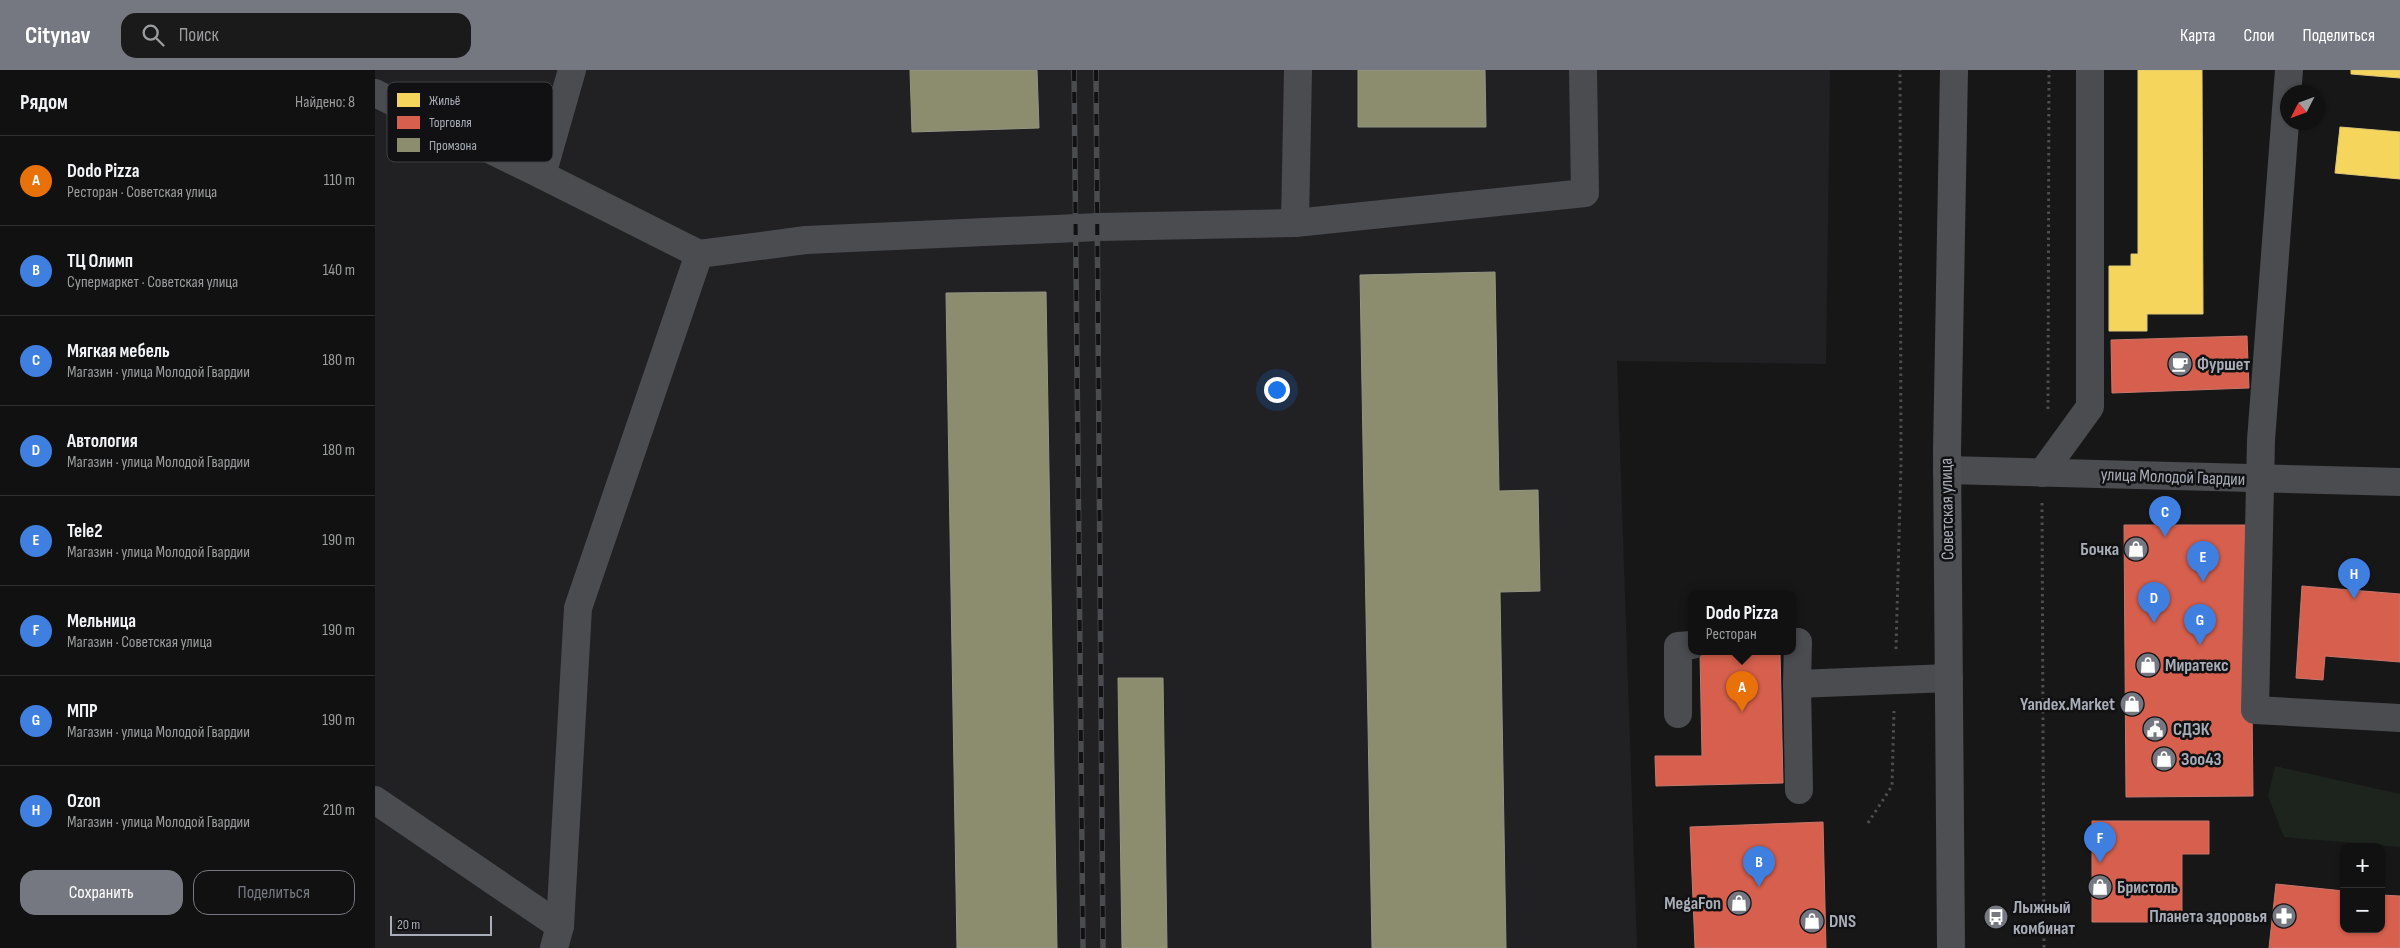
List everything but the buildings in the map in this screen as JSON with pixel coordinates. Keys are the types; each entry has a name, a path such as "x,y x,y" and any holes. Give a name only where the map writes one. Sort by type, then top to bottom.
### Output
{"main road":[{"name":"Советская улица","path":"1951,948 1947,470 1954,70"}],"street":[{"path":"553,136 572,70"},
{"path":"1295,223 1298,70"},
{"path":"517,162 699,254 806,240 1099,227 1295,223 1585,193 1583,70"},
{"path":"2042,473 2090,407 2090,70"},
{"path":"2289,70 2259,479 2255,710 2400,718"},
{"path":"375,94 387,100"},
{"path":"542,174 545,162"},
{"path":"557,937 579,608 699,254"},
{"name":"улица Молодой Гвардии","path":"1947,470 2400,482"},
{"path":"1796,642 1798,642 1799,790"},
{"path":"1678,714 1678,646 1688,645"},
{"path":"1797,684 1949,678"},
{"path":"375,800 557,937"}],"path":[{"path":"1868,823 1892,786 1901,464 1899,70"},
{"path":"2048,415 2049,70"},
{"path":"2042,473 2044,948"}],"shaded area":[{"path":"375,70 1830,70 1826,364 1617,361 1637,948 375,948"},
{"path":"2275,766 2400,794 2400,847 2385,846 2385,843 2354,843 2284,837 2268,796"}],"railway":[{"path":"1074,70 1083,948"},
{"path":"1096,70 1103,948"}],"place":[{"name":"Фуршет","path":"2180,364"},
{"name":"Мягкая мебель","path":"2165,537"},
{"name":"Бочка","path":"2136,549"},
{"name":"Tele2","path":"2203,582"},
{"name":"Ozon","path":"2354,599"},
{"name":"Автология","path":"2154,623"},
{"name":"МПР","path":"2200,645"},
{"name":"Миратекс","path":"2148,665"},
{"name":"Yandex.Market","path":"2132,704"},
{"name":"Dodo Pizza","path":"1742,712"},
{"name":"СДЭК","path":"2155,729"},
{"name":"Зоо43","path":"2164,759"},
{"name":"Мельница","path":"2100,863"},
{"name":"ТЦ Олимп","path":"1759,887"},
{"name":"Бристоль","path":"2100,887"},
{"name":"MegaFon","path":"1739,903"},
{"name":"Планета здоровья","path":"2284,916"},
{"name":"Лыжный комбинат","path":"1996,917"},
{"name":"DNS","path":"1812,921"}]}
